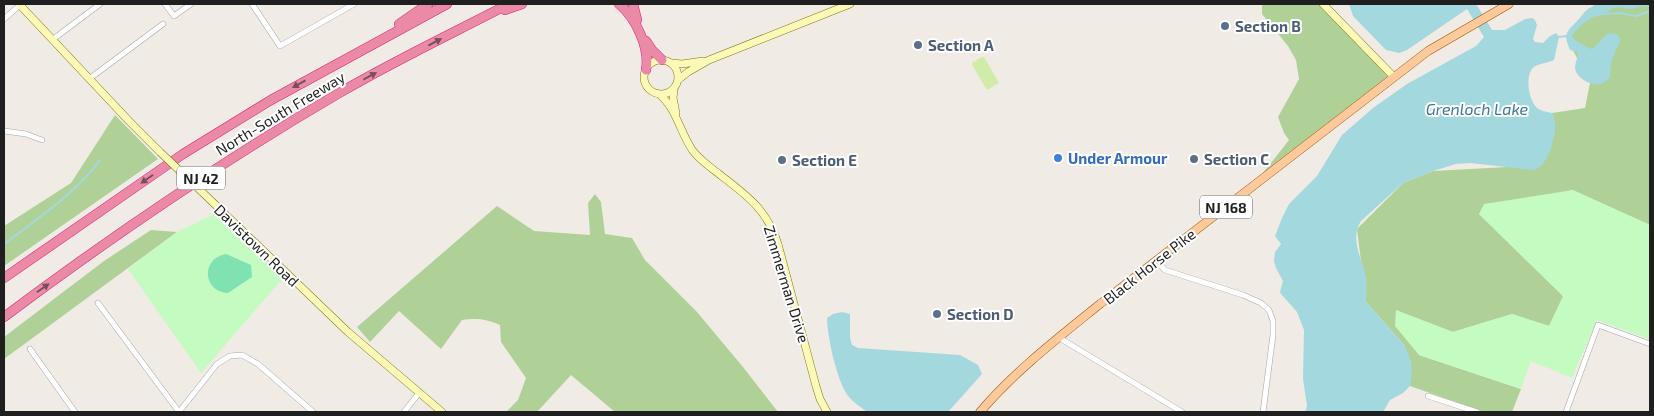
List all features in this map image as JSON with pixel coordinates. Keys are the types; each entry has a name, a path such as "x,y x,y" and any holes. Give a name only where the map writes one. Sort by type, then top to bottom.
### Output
{"highway":[{"path":"372,44 428,4"},
{"name":"North-South Freeway","path":"4,278 183,154 271,100 447,4"},
{"name":"North-South Freeway","path":"4,317 194,182 343,91 509,4"},
{"path":"461,28 522,4"},
{"path":"619,4 628,12 646,50 646,70"},
{"path":"633,4 635,16 648,45 667,61"}],"main road":[{"name":"Black Horse Pike","path":"980,412 1058,336 1428,51 1498,4"},
{"name":"Black Horse Pike","path":"1447,39 1509,4"}],"street":[{"path":"4,19 19,4"},
{"name":"Davistown Road","path":"19,4 160,152 348,332 442,412"},
{"path":"52,40 100,4"},
{"path":"165,4 174,16 191,4"},
{"path":"252,4 280,46 346,6 354,4"},
{"path":"678,80 709,60 839,6 850,4"},
{"path":"1323,4 1394,77"},
{"path":"89,79 163,24"},
{"path":"667,61 678,71 678,80 674,89 669,93 659,94 653,92 647,86 644,79 646,70 651,64 667,61 682,64 709,60"},
{"name":"Zimmerman Drive","path":"674,89 674,104 681,128"},
{"name":"Zimmerman Drive","path":"659,94 668,103 689,145 699,158 756,204 775,232 816,386 827,412"},
{"path":"4,131 26,134 42,140"},
{"path":"1156,260 1169,271 1257,301 1265,306 1271,314 1273,335 1263,412"},
{"path":"98,303 179,412 217,364 230,356 242,355 258,364 313,412"},
{"path":"1566,412 1598,325 1650,344"},
{"path":"1058,336 1182,412"},
{"path":"30,349 75,412"},
{"path":"404,412 419,393"},
{"path":"1428,396 1476,412"}],"green space":[{"path":"1261,4 1323,4 1394,77 1252,187 1289,140 1278,117 1299,79 1296,60 1288,46 1262,14"},
{"path":"1596,4 1650,4 1650,225 1572,190 1479,214 1564,297 1549,326 1512,314 1453,332 1397,311 1419,355 1521,389 1512,412 1484,412 1410,386 1405,346 1366,302 1357,229 1403,183 1433,171 1542,165 1552,113 1585,108 1590,83 1566,37 1585,12"},
{"path":"984,57 999,83 987,90 972,65 973,61 975,62 979,58"},
{"path":"115,115 158,159 4,266 4,226 71,183"},
{"path":"1573,190 1650,225 1649,339 1597,320 1572,378 1531,361 1521,389 1419,355 1395,326 1396,310 1453,332 1512,314 1549,326 1563,296 1479,214 1484,204"},
{"path":"595,194 601,202 605,234 632,238 645,260 697,312 778,412 615,412 571,375 537,412 506,412 518,400 526,378 501,342 500,325 490,321 462,320 441,349 399,311 370,342 357,327 497,206 534,231 590,235 588,203"},
{"path":"216,213 283,278 201,373 128,269 177,232"},
{"path":"151,230 177,232 4,359 4,337 104,261"},
{"path":"226,254 251,265 252,277 228,293 213,287 208,275 212,262"}],"water":[{"name":"Grenloch Lake","path":"1349,4 1476,4 1492,30 1505,30 1525,19 1532,18 1537,25 1533,39 1535,42 1543,43 1556,33 1559,37 1554,60 1534,67 1530,73 1528,83 1534,105 1540,110 1552,113 1555,132 1545,160 1537,168 1532,170 1470,163 1456,164 1403,183 1361,221 1356,235 1366,278 1366,302 1405,346 1411,362 1410,386 1403,393 1390,400 1383,412 1305,412 1307,406 1303,379 1304,330 1297,312 1280,292 1283,281 1274,261 1275,252 1281,244 1275,236 1282,218 1289,204 1317,176 1342,135 1373,108 1407,84 1476,46 1484,37 1467,9 1407,50 1399,53 1386,50 1353,16"},
{"path":"1597,4 1650,4 1650,7 1613,8 1602,15 1593,17 1581,25 1572,35 1573,39 1590,49 1597,45 1606,35 1614,34 1619,36 1620,41 1611,62 1610,77 1603,83 1592,84 1581,78 1576,72 1575,66 1578,52 1570,50 1566,35 1569,29 1588,9"},
{"path":"842,312 850,314 850,338 852,345 858,348 960,355 978,365 982,374 948,412 867,412 851,399 845,390 834,359 827,318"}],"waterway":[{"path":"1604,14 1619,13 1636,16 1650,11"},
{"path":"1558,37 1567,36"},
{"path":"4,244 68,194 91,172 100,160"}],"place":[{"name":"Section B","path":"1225,26"},
{"name":"Section A","path":"918,45"},
{"name":"Under Armour","path":"1058,158"},
{"name":"Section C","path":"1194,159"},
{"name":"Section E","path":"782,160"},
{"name":"Section D","path":"937,314"}]}
